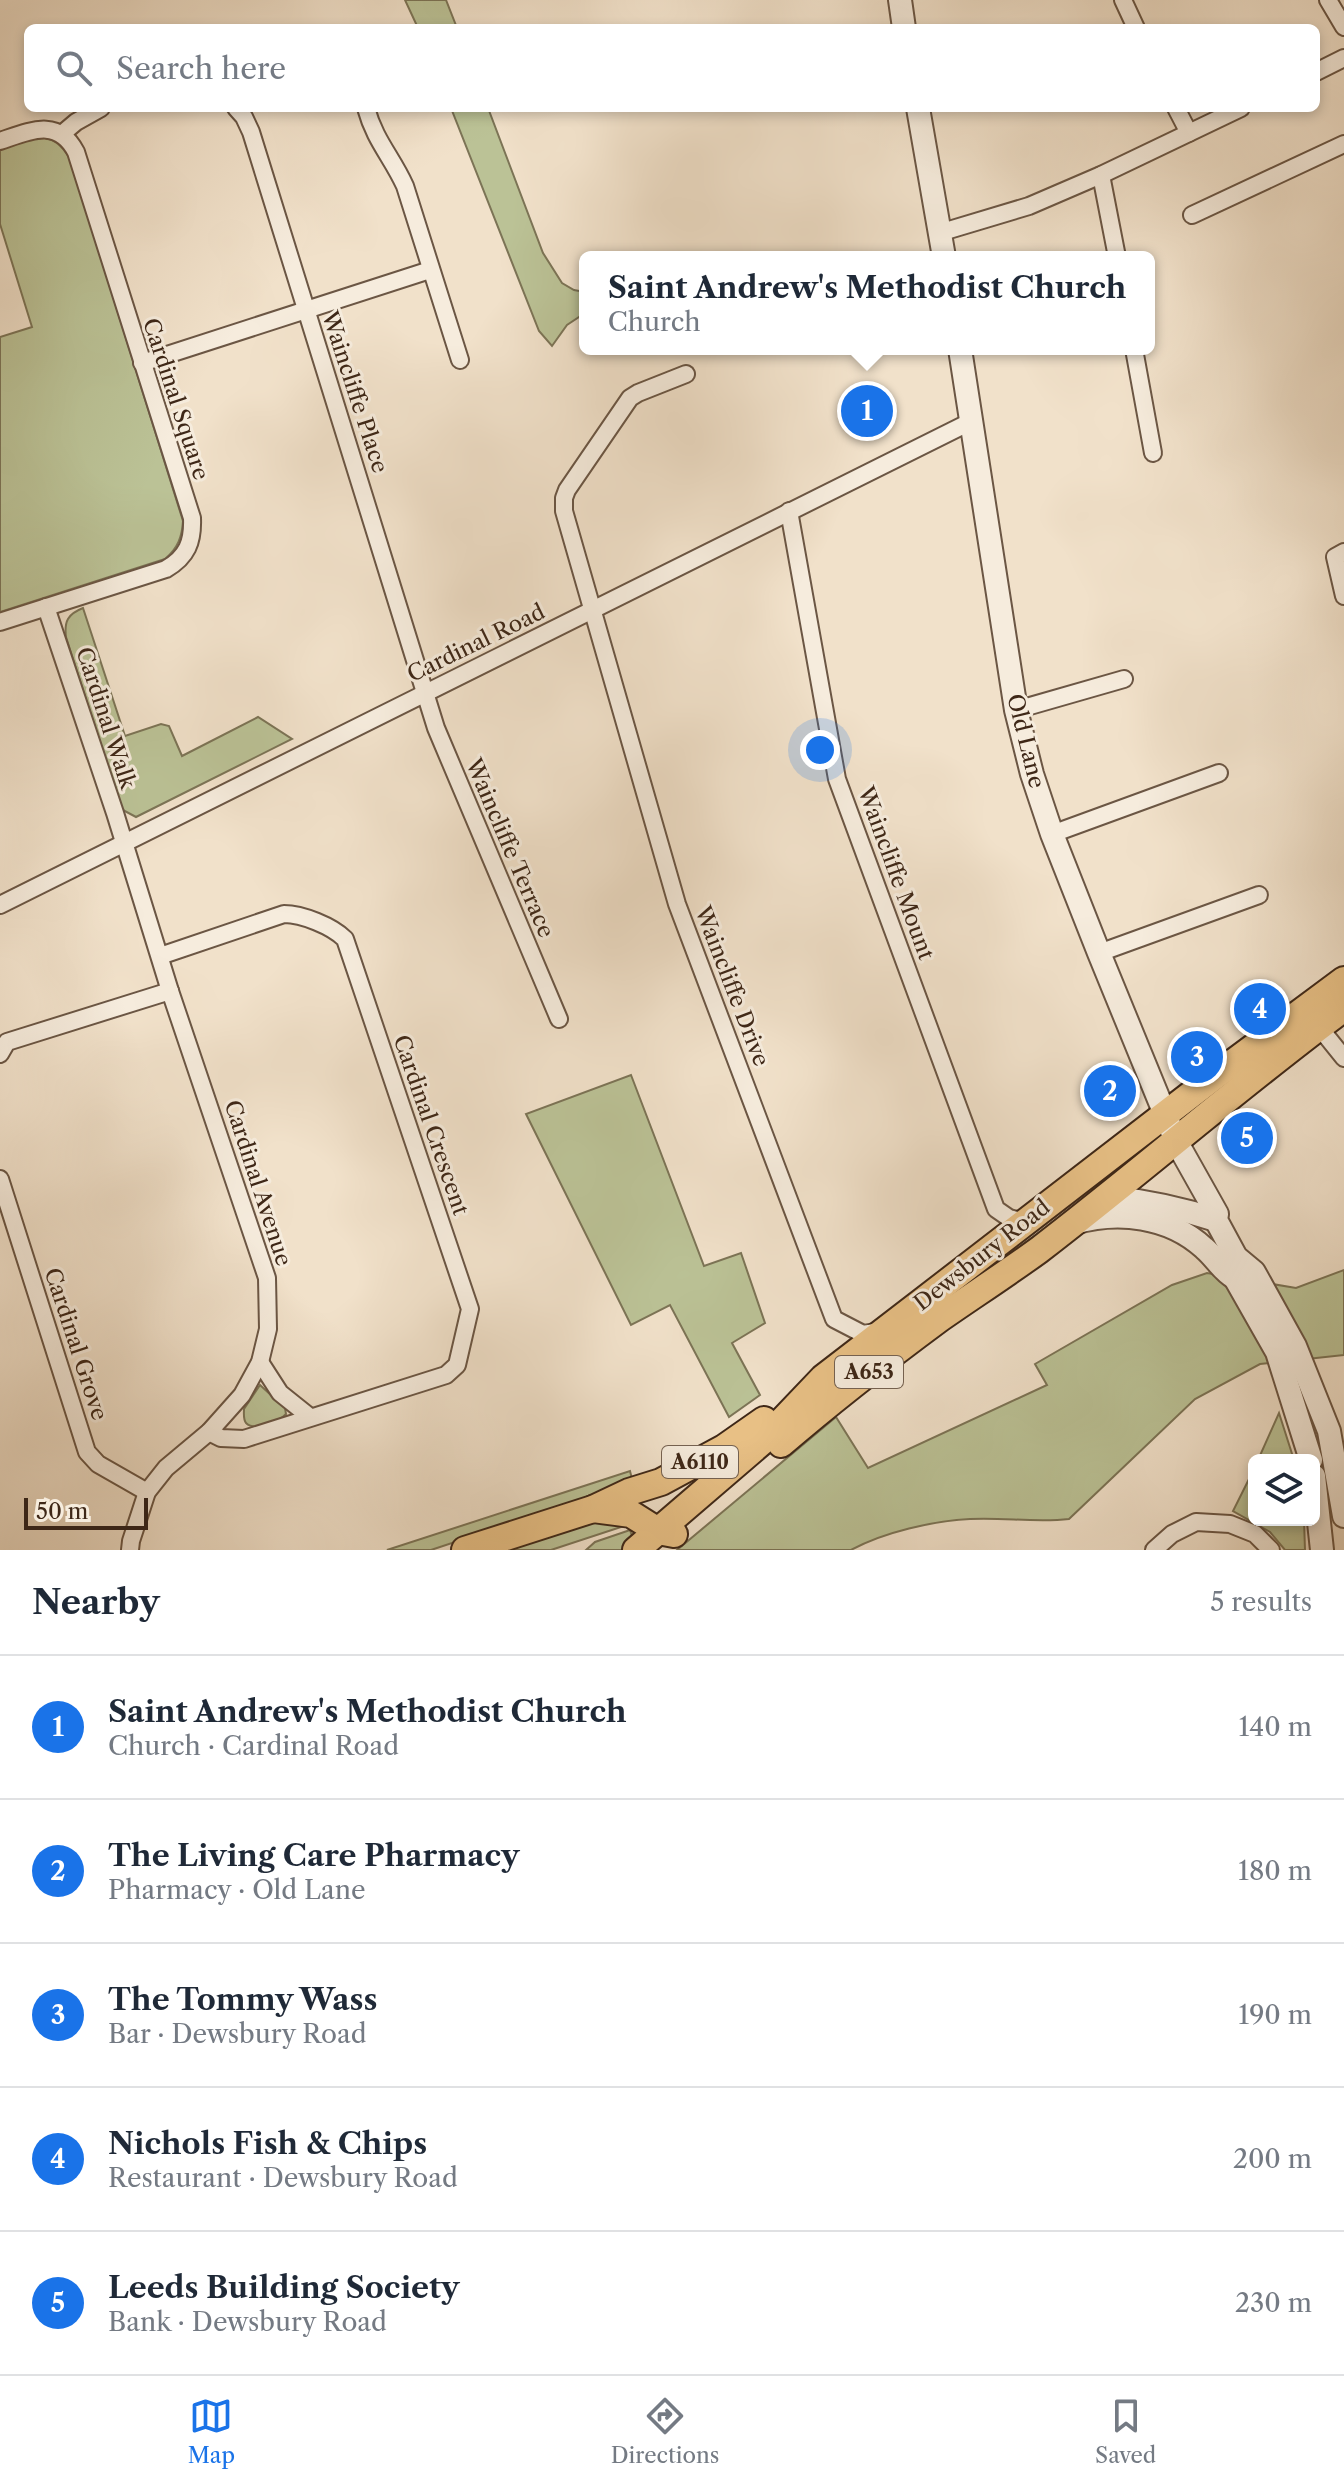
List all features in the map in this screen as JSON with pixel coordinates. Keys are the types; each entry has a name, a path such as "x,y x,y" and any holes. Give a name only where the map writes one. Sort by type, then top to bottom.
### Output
{"main road":[{"name":"Dewsbury Road","path":"636,1550 668,1532 828,1403 1107,1197 1176,1141 1311,1018 1344,980"},
{"name":"Dewsbury Road","path":"668,1532 823,1378 1165,1114 1311,1018 1344,1008"},
{"path":"1062,1194 1107,1197"},
{"name":"A6110","path":"465,1550 593,1509 674,1476 724,1448 823,1378"},
{"name":"A6110","path":"645,1487 654,1491 668,1532"},
{"name":"A6110","path":"593,1509 631,1514 668,1532"}],"street":[{"path":"900,0 903,24"},
{"path":"1123,0 1134,24"},
{"path":"1328,0 1344,27"},
{"path":"1320,70 1344,58"},
{"path":"0,141 36,129 63,133 94,112"},
{"name":"Waincliffe Place","path":"240,112 251,132 414,653 424,694"},
{"path":"367,112 372,130 405,186 460,360"},
{"path":"919,112 943,251"},
{"path":"1178,112 1189,133"},
{"path":"939,233 1029,206 1233,112"},
{"name":"Cardinal Square","path":"0,622 166,569 180,561 192,533 192,518 76,152 63,133"},
{"path":"1192,215 1344,144"},
{"path":"1101,175 1116,251"},
{"path":"142,363 430,270"},
{"name":"Old Lane","path":"961,355 1016,710 1032,774 1052,834 1176,1141 1217,1214 1216,1220 1235,1268"},
{"path":"1135,355 1153,453"},
{"name":"Waincliffe Drive","path":"686,374 630,398 564,498 564,511 677,904 834,1319 863,1334 885,1331"},
{"name":"Cardinal Road","path":"0,905 972,421"},
{"name":"Waincliffe Mount","path":"789,511 837,779 996,1209 1009,1218 1025,1222"},
{"path":"1339,554 1344,596"},
{"name":"Cardinal Walk","path":"46,607 123,844"},
{"path":"1016,710 1124,679"},
{"name":"Waincliffe Terrace","path":"424,694 559,1019"},
{"path":"1052,834 1219,773"},
{"name":"Cardinal Avenue","path":"123,844 267,1278 268,1329 260,1362 242,1395 209,1432 166,1468 147,1492 130,1550"},
{"path":"1099,953 1259,895"},
{"name":"Cardinal Crescent","path":"160,956 284,914 293,914 316,923 345,939 470,1309 457,1365 446,1375 244,1439 221,1438 209,1432"},
{"path":"0,1054 7,1042 170,991"},
{"path":"1311,1018 1344,1058"},
{"name":"Cardinal Grove","path":"0,1179 87,1452 98,1464 147,1492"},
{"path":"1107,1197 1143,1200 1216,1220"},
{"path":"1071,1224 1106,1216 1160,1222 1194,1240 1223,1271 1235,1268 1254,1272 1295,1346 1329,1431 1342,1488 1344,1514 1320,1506"},
{"path":"1235,1268 1277,1352 1309,1454"},
{"path":"260,1362 280,1393 310,1417"},
{"path":"1320,1504 1342,1488"},
{"path":"1154,1550 1172,1534 1196,1522 1230,1524 1255,1534 1271,1550"},
{"path":"1320,1526 1322,1550"}],"green space":[{"path":"405,0 446,0 455,24 416,24"},
{"path":"453,112 490,112 543,253 562,283 579,291 579,317 567,325 552,346 539,331"},
{"path":"37,137 56,143 70,159 183,521 178,542 165,559 0,612 0,337 32,327 0,224 0,149"},
{"path":"83,608 125,736 161,724 169,726 182,756 258,717 292,739 136,817 121,809 66,637 68,619"},
{"path":"631,1075 704,1266 741,1253 765,1323 732,1343 760,1395 729,1417 670,1305 631,1325 526,1114"},
{"path":"1344,1270 1344,1355 1260,1364 1195,1399 1069,1519 940,1522 893,1533 851,1550 677,1550 836,1417 868,1468 1047,1385 1035,1364 1172,1285 1207,1273 1296,1288"},
{"path":"260,1385 285,1408 286,1414 278,1420 255,1426 246,1423 244,1409"},
{"path":"1279,1413 1292,1454 1261,1454"},
{"path":"630,1471 633,1483 431,1550 387,1550"},
{"path":"1248,1481 1248,1520 1233,1511"},
{"path":"590,1521 630,1524 551,1550 502,1550"},
{"path":"1259,1526 1304,1526 1305,1550 1285,1550 1270,1532"},
{"path":"630,1530 633,1539 625,1550 586,1550 595,1542"}],"place":[{"name":"Saint Andrew's Methodist Church","path":"867,411"},
{"name":"Nichols Fish & Chips","path":"1260,1009"},
{"name":"The Tommy Wass","path":"1197,1057"},
{"name":"The Living Care Pharmacy","path":"1110,1091"},
{"name":"Leeds Building Society","path":"1247,1138"}]}
